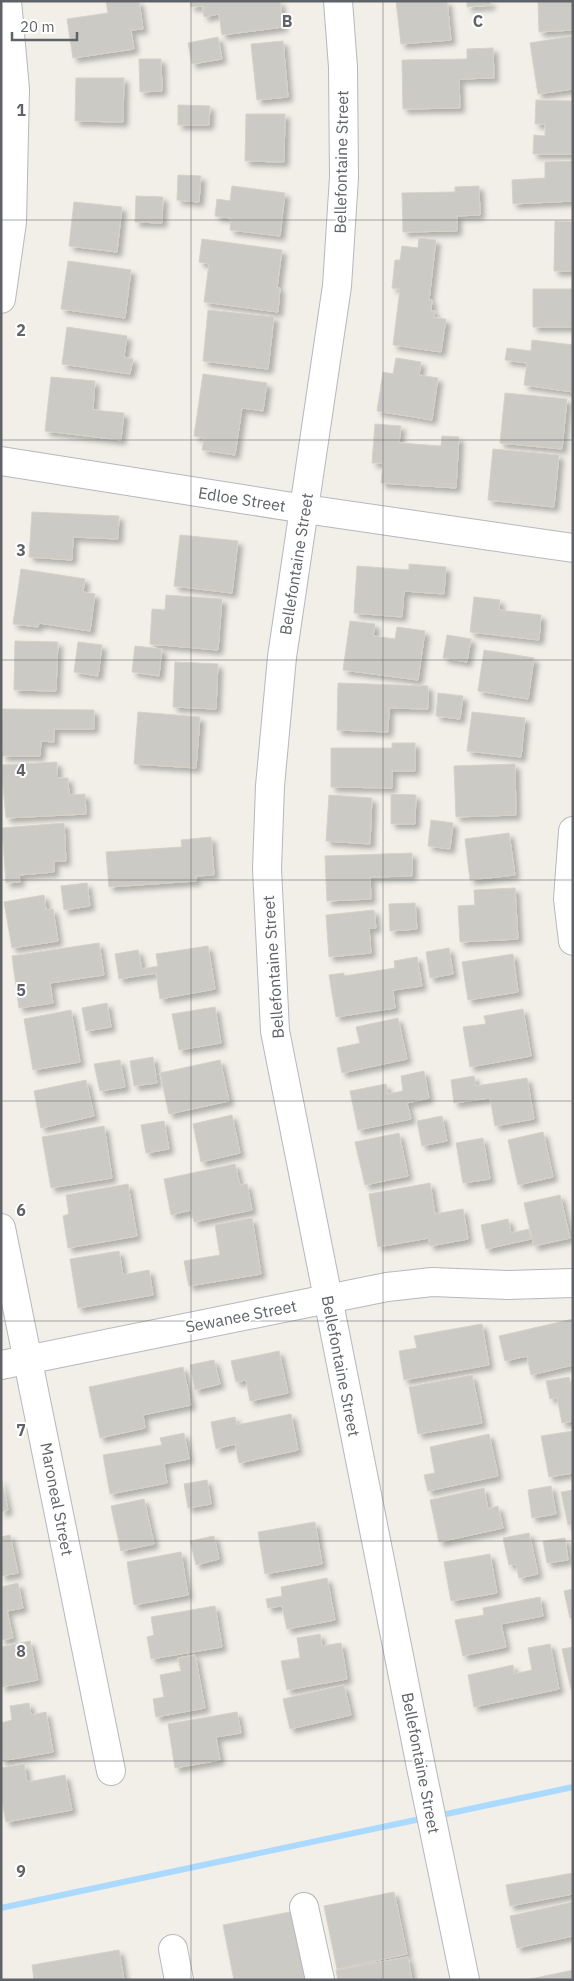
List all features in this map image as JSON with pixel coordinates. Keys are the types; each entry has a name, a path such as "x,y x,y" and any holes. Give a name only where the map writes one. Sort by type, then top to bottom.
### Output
{"street":[{"path":"1,299 12,212 15,89 7,1"},
{"name":"Bellefontaine Street","path":"338,1 343,67 344,177 338,286 282,657 270,786 267,869 275,1031 327,1299 465,1980"},
{"name":"Edloe Street","path":"1,461 305,509 573,548"},
{"path":"573,831 568,900 573,941"},
{"name":"Maroneal Street","path":"1,1228 111,1771"},
{"name":"Sewanee Street","path":"1,1365 387,1287 432,1282 508,1285 573,1283"},
{"path":"304,1907 320,1980"},
{"path":"173,1948 179,1980"}],"building":[{"path":"106,1 139,1 143,29 131,30 134,49 73,58 67,19 108,13"},
{"path":"190,1 280,1 283,27 222,35 219,14 204,17 203,6 191,7"},
{"path":"396,1 447,1 451,40 401,44"},
{"path":"467,1 490,1 491,5 467,7"},
{"path":"538,1 573,1 573,30 539,32"},
{"path":"573,36 573,89 538,94 530,43"},
{"path":"218,37 222,59 192,64 188,43"},
{"path":"283,41 288,97 257,100 251,44"},
{"path":"493,48 494,78 459,79 460,108 403,109 402,60 467,59 467,49"},
{"path":"139,59 161,59 162,91 140,92"},
{"path":"76,78 124,78 123,122 75,121"},
{"path":"536,100 573,101 573,154 533,154 534,135 545,136 545,124 535,124"},
{"path":"178,105 210,106 209,125 178,125"},
{"path":"246,114 285,114 284,162 245,161"},
{"path":"573,161 573,201 513,204 512,180 545,178 545,162"},
{"path":"178,175 201,176 199,202 177,200"},
{"path":"232,186 285,193 280,236 230,230 231,218 215,216 217,199 230,201"},
{"path":"479,186 480,215 457,216 457,231 403,232 402,193 455,192 455,187"},
{"path":"136,196 163,197 162,223 135,222"},
{"path":"74,202 122,207 117,252 69,246"},
{"path":"555,221 573,222 573,271 554,271"},
{"path":"419,238 436,240 429,300 432,300 431,311 435,311 434,318 446,319 441,352 393,345 400,289 392,288 395,260 400,260 402,246 418,248"},
{"path":"202,239 282,250 277,288 280,288 278,312 204,302 209,264 199,262"},
{"path":"68,261 131,270 125,318 61,309"},
{"path":"533,289 573,289 573,327 533,327"},
{"path":"208,310 274,317 268,369 203,361"},
{"path":"67,327 127,336 124,357 133,359 130,374 62,364"},
{"path":"532,340 573,345 573,392 524,385 527,363 505,360 507,348 531,351"},
{"path":"396,358 421,362 419,375 438,378 432,420 377,411 383,372 393,374"},
{"path":"203,374 267,383 263,411 242,408 235,455 202,450 204,438 194,436"},
{"path":"51,377 95,381 93,410 124,413 121,440 45,431"},
{"path":"505,393 567,399 562,449 500,443"},
{"path":"375,424 401,426 399,443 441,446 442,436 459,437 456,488 381,483 383,463 372,463"},
{"path":"493,449 559,455 554,507 488,500"},
{"path":"32,512 119,516 118,539 73,537 72,560 29,557"},
{"path":"180,535 238,541 232,593 174,586"},
{"path":"409,564 446,567 444,594 404,591 402,617 354,613 357,566 409,570"},
{"path":"21,569 85,579 83,592 95,594 90,631 39,623 38,627 13,624"},
{"path":"166,595 222,599 218,650 150,644 152,609 165,610"},
{"path":"474,597 500,600 499,610 541,615 539,640 470,632"},
{"path":"350,621 375,624 373,636 395,639 397,627 425,631 418,680 343,670"},
{"path":"447,635 471,639 467,662 443,658"},
{"path":"15,641 58,642 56,691 14,690"},
{"path":"78,642 102,645 98,676 74,672"},
{"path":"135,646 162,649 159,676 132,672"},
{"path":"484,650 534,658 528,699 478,691"},
{"path":"175,662 218,664 216,709 173,707"},
{"path":"338,683 428,686 428,709 389,708 388,732 337,730"},
{"path":"438,693 463,696 460,719 436,716"},
{"path":"3,709 94,710 94,729 54,729 54,742 41,741 40,756 2,756"},
{"path":"138,712 200,717 196,768 134,764"},
{"path":"472,712 525,718 521,757 467,751"},
{"path":"392,743 415,743 415,771 392,771 392,788 331,787 331,748 392,748"},
{"path":"57,762 57,778 68,778 69,795 85,794 86,814 6,818 1,765"},
{"path":"515,764 516,815 456,817 454,766"},
{"path":"391,794 416,795 415,824 391,824"},
{"path":"329,795 372,798 370,844 326,841"},
{"path":"431,820 453,823 450,849 428,846"},
{"path":"64,823 66,861 54,861 54,872 19,875 20,882 6,883 2,828"},
{"path":"509,833 515,875 470,880 465,839"},
{"path":"211,837 214,875 196,876 196,881 109,887 106,852 182,847 181,840"},
{"path":"412,853 412,876 370,877 371,899 327,901 325,856"},
{"path":"87,883 90,906 64,910 61,886"},
{"path":"515,888 518,939 460,942 458,906 475,905 474,890"},
{"path":"44,895 46,910 53,909 58,941 12,948 4,902"},
{"path":"415,903 417,929 390,931 389,904"},
{"path":"374,910 376,928 369,928 371,953 329,957 326,915"},
{"path":"99,943 104,975 50,983 53,1003 19,1008 12,956"},
{"path":"208,946 215,989 160,999 156,973 119,979 115,954 138,950 142,969 158,966 156,954"},
{"path":"449,948 453,974 430,978 426,952"},
{"path":"513,954 518,992 468,1000 462,962"},
{"path":"417,957 422,986 393,990 395,1008 336,1017 329,975 344,973 344,976 395,968 394,961"},
{"path":"107,1003 111,1027 86,1031 82,1008"},
{"path":"215,1007 221,1043 179,1050 172,1014"},
{"path":"523,1009 531,1056 470,1067 463,1027 486,1024 484,1016"},
{"path":"71,1010 80,1062 33,1070 24,1019"},
{"path":"398,1018 407,1059 342,1073 337,1048 360,1043 356,1027"},
{"path":"153,1057 157,1083 134,1086 130,1061"},
{"path":"120,1060 125,1087 100,1091 94,1064"},
{"path":"220,1060 229,1101 169,1114 160,1073"},
{"path":"424,1071 429,1098 407,1103 411,1119 358,1130 350,1091 386,1084 388,1094 403,1091 401,1076"},
{"path":"474,1076 476,1086 527,1078 534,1119 495,1126 490,1098 454,1103 451,1080"},
{"path":"86,1080 94,1116 41,1128 34,1091"},
{"path":"232,1115 240,1153 201,1162 193,1124"},
{"path":"442,1116 447,1141 422,1146 417,1121"},
{"path":"164,1121 169,1149 146,1153 141,1125"},
{"path":"104,1126 112,1178 51,1188 42,1137"},
{"path":"543,1132 553,1177 518,1185 508,1140"},
{"path":"399,1133 408,1176 365,1185 355,1142"},
{"path":"483,1138 490,1179 463,1183 456,1143"},
{"path":"235,1164 240,1185 247,1184 252,1210 194,1222 191,1210 171,1215 164,1179"},
{"path":"430,1183 435,1214 463,1209 468,1239 430,1246 429,1238 378,1247 369,1194"},
{"path":"128,1184 137,1236 68,1248 63,1216 69,1214 66,1195"},
{"path":"560,1195 570,1238 534,1246 524,1203"},
{"path":"252,1218 261,1274 189,1286 184,1261 220,1255 215,1225"},
{"path":"508,1219 511,1233 529,1229 531,1239 486,1249 481,1225"},
{"path":"119,1251 123,1275 149,1270 153,1295 78,1308 70,1259"},
{"path":"573,1319 573,1365 531,1375 527,1356 505,1361 499,1336"},
{"path":"482,1324 489,1365 404,1380 399,1351 417,1348 414,1336"},
{"path":"279,1351 288,1393 250,1401 246,1380 236,1382 231,1361"},
{"path":"214,1360 220,1384 195,1390 190,1365"},
{"path":"183,1367 191,1405 143,1415 145,1428 100,1438 89,1387"},
{"path":"472,1375 482,1423 418,1434 409,1387"},
{"path":"569,1377 573,1397 573,1421 562,1423 557,1397 550,1399 546,1381"},
{"path":"291,1414 298,1450 239,1463 235,1444 216,1449 211,1422 235,1417 237,1425"},
{"path":"573,1431 573,1473 549,1477 541,1436"},
{"path":"184,1433 189,1459 164,1464 167,1483 110,1494 103,1455 162,1445 160,1438"},
{"path":"489,1434 498,1476 428,1491 424,1475 435,1473 430,1447"},
{"path":"1,1478 8,1510 1,1512"},
{"path":"207,1480 211,1504 188,1508 184,1484"},
{"path":"551,1486 556,1514 532,1518 528,1490"},
{"path":"484,1488 488,1509 498,1506 503,1528 439,1542 430,1500"},
{"path":"573,1490 573,1524 568,1525 561,1492"},
{"path":"144,1499 154,1544 121,1551 111,1506"},
{"path":"315,1522 322,1564 265,1574 258,1532"},
{"path":"529,1533 538,1574 519,1578 516,1564 509,1565 503,1538"},
{"path":"10,1535 18,1573 1,1576 1,1537"},
{"path":"214,1536 219,1559 196,1565 190,1541"},
{"path":"565,1538 568,1560 547,1563 543,1541"},
{"path":"181,1552 188,1595 134,1605 127,1562"},
{"path":"490,1554 497,1593 451,1601 444,1562"},
{"path":"327,1578 335,1620 287,1629 282,1606 268,1608 266,1599 282,1596 281,1587"},
{"path":"18,1583 23,1608 7,1611 13,1638 1,1640 1,1587"},
{"path":"573,1589 573,1618 570,1618 564,1591"},
{"path":"540,1597 543,1616 501,1624 506,1647 463,1656 455,1620 484,1615 483,1608"},
{"path":"215,1606 222,1647 151,1659 147,1637 154,1635 151,1617"},
{"path":"320,1634 322,1646 341,1643 347,1679 287,1690 281,1661 300,1658 297,1638"},
{"path":"30,1641 38,1680 1,1687 1,1647"},
{"path":"550,1644 559,1689 474,1707 468,1675 513,1665 514,1674 532,1670 528,1648"},
{"path":"573,1647 573,1688 571,1689 562,1649"},
{"path":"195,1655 205,1708 156,1717 153,1699 164,1697 160,1675 181,1671 178,1658"},
{"path":"344,1685 351,1715 290,1729 283,1699"},
{"path":"29,1703 31,1715 46,1712 53,1752 1,1761 1,1723 12,1720 10,1706"},
{"path":"237,1712 241,1733 216,1737 220,1760 175,1768 168,1724"},
{"path":"24,1764 27,1782 65,1775 72,1810 6,1822 1,1797 1,1768"},
{"path":"573,1873 573,1894 510,1906 506,1885"},
{"path":"394,1892 407,1954 337,1969 324,1906"},
{"path":"573,1902 573,1936 517,1948 510,1916"},
{"path":"295,1911 308,1980 234,1980 223,1925"},
{"path":"119,1950 124,1980 34,1980 32,1965"},
{"path":"408,1957 412,1980 338,1980 336,1970"},
{"path":"573,1970 573,1980 526,1980"}],"waterway":[{"path":"437,1816 573,1787"},
{"path":"1,1908 425,1818"}]}
